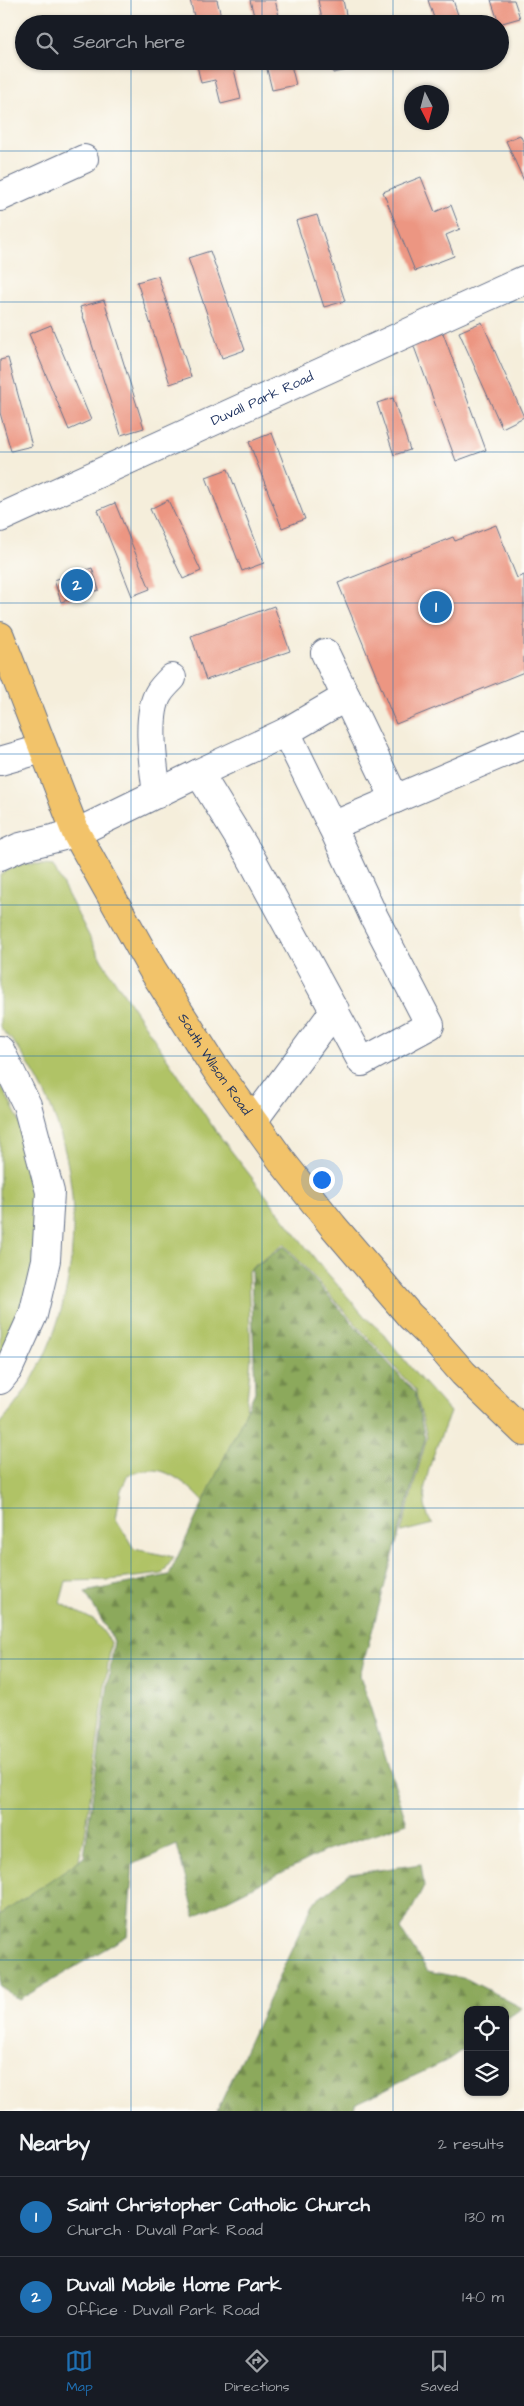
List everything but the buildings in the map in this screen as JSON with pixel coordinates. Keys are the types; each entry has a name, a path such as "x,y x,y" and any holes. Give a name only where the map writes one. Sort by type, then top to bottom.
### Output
{"main road":[{"name":"South Wilson Road","path":"1,645 76,833 152,969 215,1068 332,1226 410,1316 429,1334 463,1373 524,1432"}],"street":[{"path":"0,197 84,159"},
{"name":"Duvall Park Road","path":"0,518 524,280"},
{"path":"325,653 395,799"},
{"path":"157,794 151,740 154,711 158,694 172,678"},
{"path":"0,856 20,847 76,833 286,732 346,698"},
{"path":"199,773 250,856 362,1062 430,1024 374,917 286,732"},
{"path":"332,826 524,744"},
{"path":"0,761 42,749"},
{"path":"253,1121 335,1010"},
{"path":"0,1050 27,1104 50,1192 46,1260 33,1315 8,1370 0,1380"}],"green space":[{"path":"36,864 53,866 102,961 215,1130 316,1260 365,1317 384,1334 414,1372 450,1412 434,1453 426,1484 425,1499 427,1512 433,1524 401,1532 427,1437 415,1390 284,1244 248,1271 251,1358 244,1432 210,1510 192,1490 168,1474 152,1470 128,1475 121,1490 116,1519 134,1549 174,1557 162,1574 109,1580 66,1581 60,1603 95,1621 111,1642 85,1836 75,1875 0,1930 0,1423 26,1389 47,1350 62,1308 70,1265 73,1220 70,1176 60,1133 44,1092 34,1074 15,1044 0,1026 0,875 17,865"},
{"path":"0,1083 18,1118 37,1191 31,1293 0,1363"},
{"path":"284,1246 415,1393 425,1439 360,1675 407,1823 327,1850 195,1916 177,1845 133,1864 127,1936 19,2000 0,1987 0,1915 84,1857 114,1641 85,1592 169,1575 255,1392 251,1269"},
{"path":"421,1864 424,1886 401,1930 428,1971 467,1979 522,2008 509,2017 509,2006 464,2006 464,2049 448,2060 355,2104 354,2111 217,2111 313,1903 350,1874"}],"place":[{"name":"Duvall Mobile Home Park","path":"77,585"},
{"name":"Saint Christopher Catholic Church","path":"436,607"}]}
